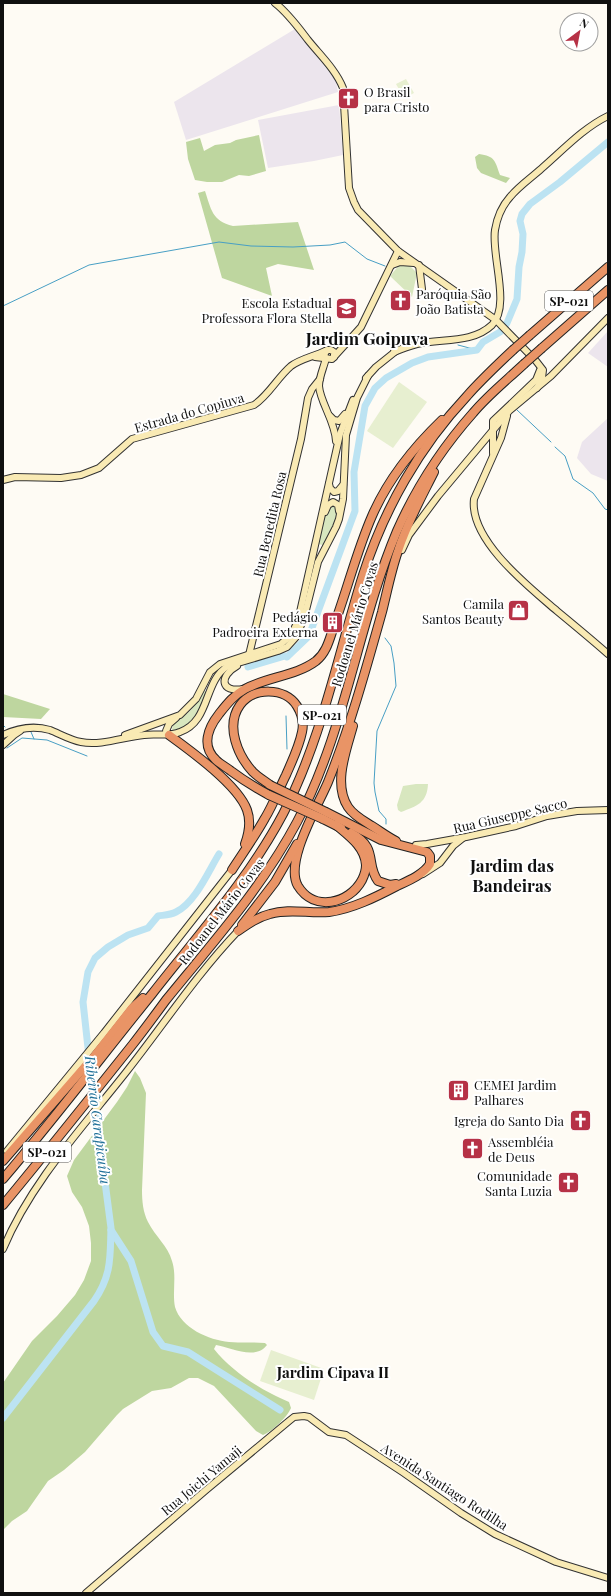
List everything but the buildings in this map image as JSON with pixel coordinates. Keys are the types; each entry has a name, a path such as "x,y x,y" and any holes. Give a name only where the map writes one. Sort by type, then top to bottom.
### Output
{"highway":[{"name":"Rodoanel Mário Covas","path":"3,1180 50,1124 96,1063 243,879 283,813 314,738 334,677 364,573 382,525 397,494 429,444 465,397 513,350 608,267"},
{"name":"Rodoanel Mário Covas","path":"3,1205 99,1087 165,1002 236,916 272,866 292,832 325,759 382,572 397,531 424,478 448,443 474,411 524,364 608,290"},
{"path":"337,617 372,516 381,497 401,465 431,430 465,397"},
{"path":"238,931 254,920 271,913 328,912 340,910 371,899 410,880 428,867 431,860 427,852 402,844 354,814 344,799 341,784 346,753 367,667 398,552 413,513 448,443"},
{"path":"251,785 216,760 207,745 209,731 217,717 234,696 246,688 298,670 316,661 326,648 333,629"},
{"path":"232,870 265,818 294,756 302,732 303,720 294,702 283,694 272,691 253,694 240,706 234,717 233,730 236,743 253,772 270,785 324,816 336,825 362,850 366,867 357,888 352,894 342,900 327,902 313,899 298,886 294,876 294,864 297,853 311,820 328,782 367,667"},
{"path":"169,735 185,747 237,793 247,810 248,833 232,870"},
{"path":"185,747 269,795 389,842 416,845"},
{"path":"238,931 275,882 311,820"},
{"path":"336,825 354,835 369,849 374,872 378,880 390,885 410,880"},
{"path":"3,1161 95,1055 132,1008 152,992"}],"main road":[{"path":"275,3 285,11 327,63 343,88 349,188 358,210 398,251 496,320 543,370 541,382 537,388"},
{"path":"330,416 334,420 339,421 344,417 368,376 383,359 396,351 417,344 475,336 485,331 496,320 500,295 495,230 502,209 516,190 584,132 598,121 608,116"},
{"path":"392,264 398,251"},
{"path":"392,264 400,262 418,264"},
{"name":"Estrada do Copiuva","path":"3,480 16,477 61,478 81,476 103,465 132,439 254,405 268,393 291,366 300,361 313,357 329,355 344,346 361,327 392,264"},
{"path":"418,264 422,289"},
{"path":"393,570 409,535 438,496 493,429 509,411 570,358 608,318"},
{"name":"Rua Benedita Rosa","path":"305,412 313,395 320,392 320,379 329,355"},
{"path":"493,456 492,424 495,418 539,376 540,370 536,361"},
{"path":"169,735 166,731 167,727 192,705 210,672 220,664 278,651 292,643 296,637 304,618 318,562 339,519 342,506 346,435 357,398 368,376"},
{"name":"Rua Benedita Rosa","path":"247,658 253,641 301,439 310,392 320,379"},
{"path":"320,392 336,435 336,452"},
{"path":"3,736 13,731 29,727 50,730 81,742 101,742 150,734 169,735 187,730 196,721 203,710 216,677 224,668 261,651 281,644 288,639 298,620 340,434 350,406"},
{"path":"509,411 493,456 476,493 474,504 480,527 497,553 522,582 608,654"},
{"path":"330,416 340,434 342,444 340,476 343,484"},
{"path":"493,429 498,432 503,429"},
{"path":"329,480 330,488 333,492 337,492 343,484"},
{"path":"321,520 328,505 333,502 338,505 339,519"},
{"path":"253,641 256,648 261,651"},
{"path":"246,688 233,690 229,689 224,681 226,674 231,669 247,658"},
{"path":"117,739 180,715"},
{"path":"3,745 14,735 29,727"},
{"name":"Rua Giuseppe Sacco","path":"416,845 516,826 547,816 577,811 608,810"},
{"path":"410,880 437,866 453,846 466,836"},
{"path":"3,1156 86,1055 232,870"},
{"path":"3,1248 27,1201 100,1103 128,1070 194,982 238,931"},
{"name":"Rua Joichi Yamaji","path":"86,1593 230,1469 294,1417 309,1417 326,1430 339,1433"},
{"name":"Avenida Santiago Rodilha","path":"339,1433 346,1435 461,1513 495,1534 556,1562 608,1578"}],"shaded area":[{"path":"295,29 336,81 338,92 186,140 174,102"},
{"path":"339,105 343,155 268,168 258,120"},
{"path":"608,331 608,367 588,353"},
{"path":"608,418 608,481 591,474 577,458 582,442"}],"green space":[{"path":"406,79 414,93 404,98 396,84"},
{"path":"259,135 266,171 249,176 239,175 222,182 195,180 188,159 186,142 200,138 204,151 215,145 230,143 236,140"},
{"path":"479,154 488,156 494,160 500,175 510,178 506,183 481,173 477,168 475,157"},
{"path":"205,191 213,213 226,224 233,226 298,222 314,270 278,264 266,268 272,296 222,278 198,193"},
{"path":"400,264 409,265 417,273 412,297 390,276"},
{"path":"399,382 427,402 393,448 367,431"},
{"path":"331,505 335,505 337,508 336,520 323,545 318,544 325,516"},
{"path":"204,691 206,691 198,711 190,722 179,729 172,730 173,723 191,710"},
{"path":"3,694 50,709 41,719 3,717"},
{"path":"428,784 426,796 416,806 401,812 398,810 397,805 403,786"},
{"path":"135,1071 140,1078 146,1093 142,1190 143,1206 148,1222 168,1251 172,1261 174,1272 174,1301 178,1314 189,1327 213,1339 229,1342 265,1343 267,1345 262,1350 249,1353 216,1345 214,1349 226,1362 248,1380 264,1390 289,1402 291,1408 287,1415 271,1431 263,1435 256,1431 214,1386 198,1378 189,1378 171,1388 152,1391 123,1409 85,1452 64,1470 48,1481 27,1511 12,1521 3,1530 3,1383 32,1341 75,1295 84,1280 91,1261 89,1226 82,1207 72,1192 67,1176 74,1160 117,1102"},
{"path":"271,1350 324,1369 314,1400 260,1381"}],"waterway":[{"name":"Ribeirão Carapicuíba","path":"248,667 285,656 287,657 309,636 355,511 354,472 365,406 375,388 386,378 412,363 428,357 477,350 483,342 500,332 507,323 517,299 519,267 522,252 523,234 520,221 522,214 530,204 560,182 608,142"},
{"path":"3,306 89,265 219,242 251,246 293,247 330,245 345,242 367,259 385,266"},
{"name":"Ribeirão Carapicuíba","path":"458,345 477,350"},
{"path":"517,410 551,442"},
{"path":"555,447 565,456 573,479 593,493 605,509 608,510"},
{"path":"385,638 391,646 396,686 377,731 374,783 379,811 386,819 386,824"},
{"name":"Ribeirão Carapicuíba","path":"286,716 287,749"},
{"path":"31,732 34,739"},
{"path":"7,748 22,738 47,740 87,756"},
{"name":"Ribeirão Carapicuíba","path":"89,1057 83,1002 88,972 95,958 108,947 128,935 148,928 158,916 172,914 183,908 195,894 219,854"},
{"name":"Ribeirão Carapicuíba","path":"3,1418 94,1301 104,1283 109,1266 111,1228 90,1067"},
{"path":"111,1230 131,1261 153,1332 163,1346 188,1352 280,1410"}],"place":[{"name":"O Brasil para Cristo","path":"348,98"},
{"name":"Paróquia São João Batista","path":"400,300"},
{"name":"Escola Estadual Professora Flora Stella","path":"347,309"},
{"name":"Camila Santos Beauty","path":"519,610"},
{"name":"Pedágio Padroeira Externa","path":"333,623"},
{"name":"CEMEI Jardim Palhares","path":"458,1091"},
{"name":"Igreja do Santo Dia","path":"580,1120"},
{"name":"Assembléia de Deus","path":"472,1148"},
{"name":"Comunidade Santa Luzia","path":"568,1182"}],"district":[{"name":"Jardim Goipuva","path":"367,338"},
{"name":"Jardim das Bandeiras","path":"512,875"},
{"name":"Jardim Cipava II","path":"333,1372"}]}
